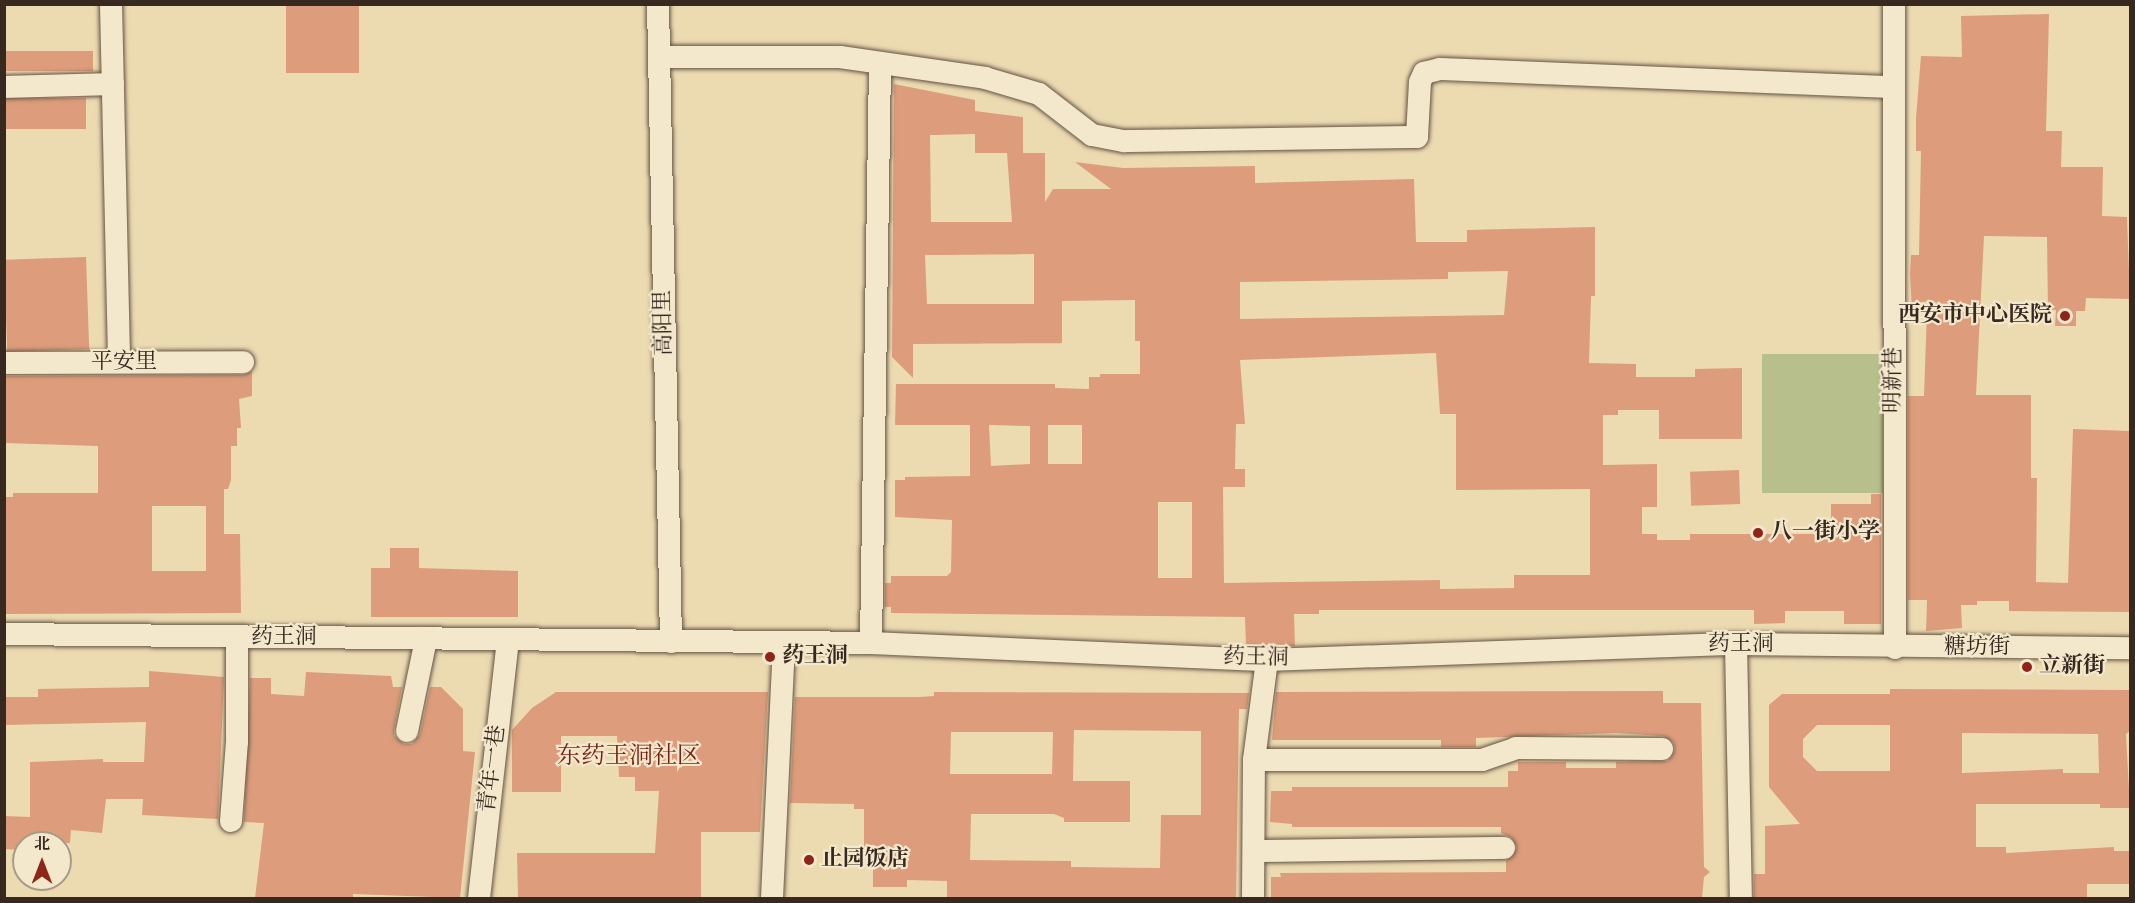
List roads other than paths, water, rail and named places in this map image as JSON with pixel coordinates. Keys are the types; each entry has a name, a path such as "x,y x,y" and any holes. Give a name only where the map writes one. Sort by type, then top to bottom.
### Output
{"street":[{"path":"111,4 119,363"},
{"name":"高阳里","path":"658,4 671,642"},
{"name":"明新巷","path":"1894,4 1895,648"},
{"path":"659,57 810,56 880,63 1005,83 1053,102 1092,135 1124,141 1417,137 1420,82 1424,73 1440,69 1893,87"},
{"path":"871,643 880,63"},
{"path":"4,87 112,84"},
{"name":"平安里","path":"4,363 243,362"},
{"name":"药王洞","path":"4,634 871,643 1267,660 1736,644 1895,648"},
{"path":"231,821 237,742 237,638"},
{"path":"407,732 426,639"},
{"name":"青年一巷","path":"479,898 508,640"},
{"path":"772,898 784,643"},
{"path":"1736,644 1741,898"},
{"name":"糖坊街","path":"1895,648 2130,648"},
{"path":"1253,898 1254,760 1267,660"},
{"path":"1254,760 1482,760 1516,748 1662,749"},
{"path":"1254,852 1504,848"}],"place":[{"name":"西安市中心医院","path":"2065,316"},
{"name":"八一街小学","path":"1758,533"},
{"name":"药王洞","path":"770,657"},
{"name":"立新街","path":"2027,667"},
{"name":"止园饭店","path":"809,860"}],"district":[{"name":"东药王洞社区","path":"629,758"}]}
